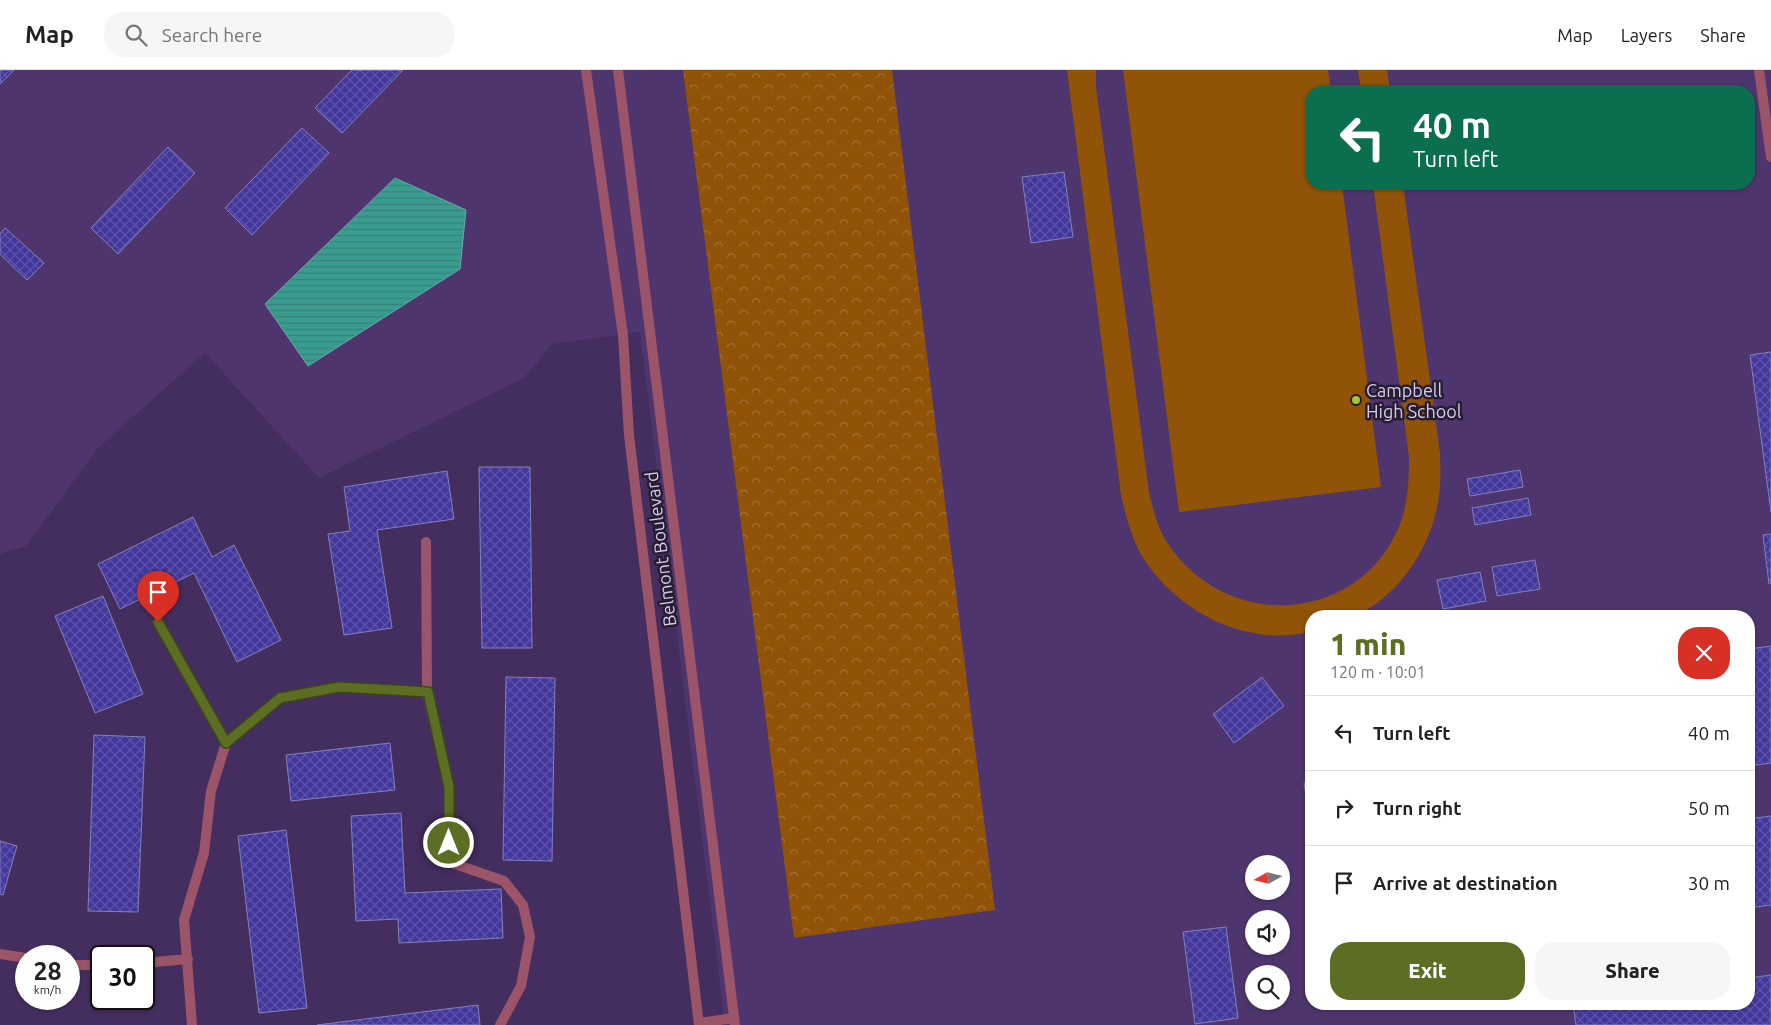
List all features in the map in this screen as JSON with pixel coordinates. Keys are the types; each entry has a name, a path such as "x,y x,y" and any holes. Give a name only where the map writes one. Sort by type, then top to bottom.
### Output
{"street":[{"name":"Belmont Boulevard","path":"586,70 623,335 629,435 699,1024"},
{"name":"Belmont Boulevard","path":"618,70 734,1022"},
{"path":"1759,70 1771,157"},
{"path":"426,542 428,692 449,787 448,862 504,881 523,904 530,937 521,986 500,1025"},
{"path":"158,622 226,743"},
{"path":"192,1025 184,920 204,854 211,791 226,743 280,698 339,687 428,692"},
{"path":"0,954 15,956"},
{"path":"155,963 188,959"},
{"path":"699,1024 734,1022"}],"shaded area":[{"path":"0,70 1771,70 1771,1025 725,1025 640,332 552,344 524,378 319,478 205,353 98,448 26,546 0,554"},
{"path":"395,178 466,210 460,269 308,366 265,304"}],"green space":[{"path":"683,70 892,70 995,910 794,938"},
{"path":"1067,70 1096,70 1096,87 1149,492 1156,518 1167,542 1191,570 1220,590 1252,602 1286,605 1319,600 1350,585 1377,563 1397,531 1404,513 1407,495 1409,457 1374,190 1404,190 1440,453 1438,504 1433,523 1425,543 1403,578 1389,593 1366,610 1305,610 1305,633 1286,635 1262,634 1238,629 1215,621 1193,609 1174,594 1142,556 1129,526 1121,495"},
{"path":"1123,70 1328,70 1330,85 1305,85 1305,190 1343,190 1381,487 1179,512"},
{"path":"1358,70 1387,70 1389,85 1360,85"}],"building":[{"path":"0,70 14,70 0,84"},
{"path":"352,70 403,70 342,133 315,108"},
{"path":"302,128 329,153 252,235 225,208"},
{"path":"168,147 195,173 118,254 91,228"},
{"path":"1064,172 1073,237 1031,243 1022,177"},
{"path":"5,228 44,263 27,280 0,254 0,234"},
{"path":"1771,352 1771,512 1750,355"},
{"path":"479,467 530,467 532,648 482,648"},
{"path":"1520,470 1523,487 1470,496 1467,479"},
{"path":"447,471 454,519 377,530 392,628 344,635 328,534 350,531 344,487"},
{"path":"1528,498 1531,515 1475,525 1472,508"},
{"path":"193,517 212,557 234,545 281,640 237,662 194,573 120,609 98,564"},
{"path":"1771,534 1771,583 1769,584 1763,535"},
{"path":"1535,560 1540,589 1497,596 1492,567"},
{"path":"1480,572 1486,601 1443,609 1437,580"},
{"path":"103,596 143,694 95,713 55,616"},
{"path":"1771,646 1771,763 1755,765 1755,648"},
{"path":"506,677 555,678 552,861 503,860"},
{"path":"1262,677 1284,706 1234,743 1213,714"},
{"path":"94,735 145,737 138,912 88,911"},
{"path":"390,743 395,790 291,801 286,755"},
{"path":"401,813 405,893 501,889 503,938 399,943 398,919 356,921 351,816"},
{"path":"1771,816 1771,905 1755,907 1755,818"},
{"path":"286,830 307,1008 259,1013 238,836"},
{"path":"0,841 17,846 3,895 0,894"},
{"path":"1226,927 1238,1018 1195,1024 1183,932"},
{"path":"1771,975 1771,1025 1576,1025 1574,1010 1755,1010 1755,977"},
{"path":"478,1005 480,1025 317,1025"}],"place":[{"name":"Campbell High School","path":"1356,400"}],"route":[{"path":"158,622 226,743 280,698 339,687 428,692 449,787 449,843"}]}
